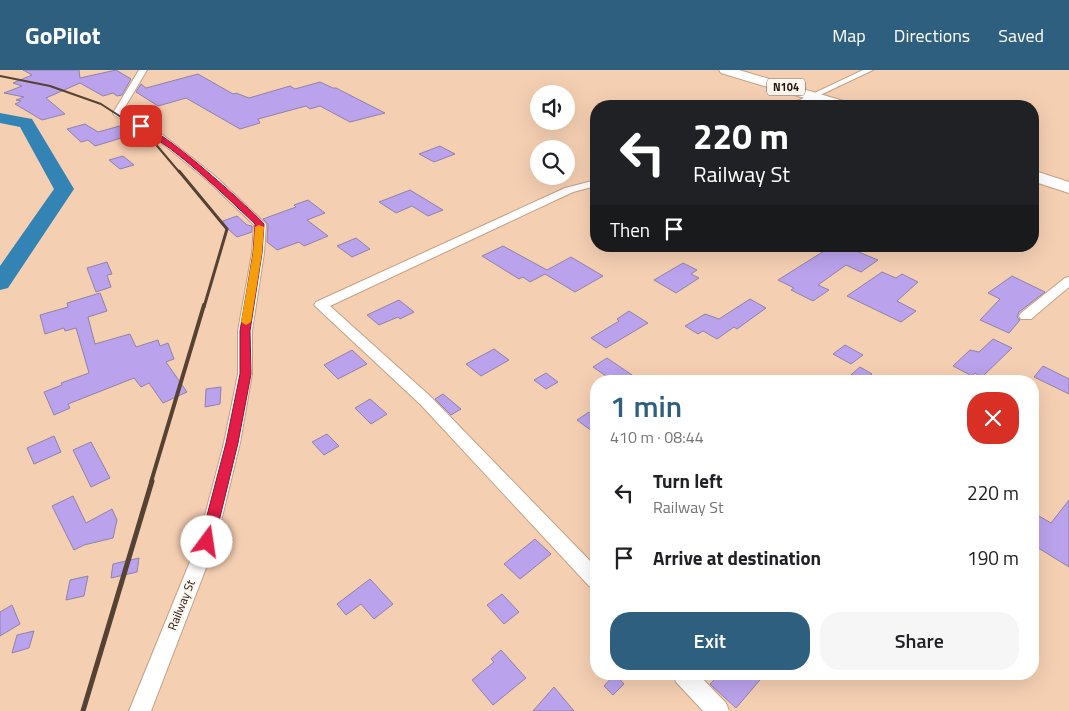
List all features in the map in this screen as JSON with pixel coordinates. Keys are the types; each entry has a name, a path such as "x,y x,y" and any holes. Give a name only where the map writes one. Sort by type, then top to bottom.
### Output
{"highway":[{"name":"N104","path":"725,70 828,100"},
{"path":"1039,177 1069,188"}],"street":[{"name":"Railway St","path":"140,711 207,542 232,443 245,374 245,331 258,253 260,224 211,178 160,137 117,114 144,70"},
{"path":"806,100 869,70"},
{"path":"590,185 569,190 321,305 439,414 590,574"},
{"path":"1026,316 1069,281"},
{"path":"690,680 718,711"}],"building":[{"path":"23,70 79,70 80,78 116,70 131,79 122,95 117,96 113,93 103,96 80,83 46,98 65,114 42,120 15,104 21,101 16,100 24,97 4,93 22,86 13,83 32,75"},
{"path":"198,74 233,94 236,93 249,98 290,86 295,89 320,82 385,113 350,122 320,106 310,109 306,106 258,119 260,123 240,129 186,98 158,106 136,92 141,84 146,88"},
{"path":"85,124 98,132 127,124 141,132 95,146 88,140 81,142 67,129"},
{"path":"440,146 455,154 434,162 419,154"},
{"path":"123,156 134,165 120,169 109,160"},
{"path":"410,190 443,210 428,216 412,206 396,213 379,202"},
{"path":"308,200 325,213 307,220 328,236 304,246 299,242 277,250 267,242 268,224 263,219 296,207 294,205"},
{"path":"237,216 247,225 252,226 252,232 237,237 220,222"},
{"path":"356,238 370,249 352,257 337,246"},
{"path":"503,246 547,270 571,257 603,276 575,292 545,274 530,282 523,277 519,279 482,256"},
{"path":"822,252 859,252 878,260 861,272 846,265 818,285 829,290 813,301 791,290 794,288 778,280"},
{"path":"107,262 112,274 107,275 111,287 96,292 87,268"},
{"path":"683,263 697,270 691,274 699,278 676,293 654,280"},
{"path":"882,272 896,278 902,274 918,282 897,301 916,311 901,322 847,296"},
{"path":"1012,276 1045,292 1019,312 1017,317 1020,320 1009,333 980,320 1000,299 988,293"},
{"path":"100,293 107,311 88,317 95,344 130,334 136,347 158,340 160,346 168,343 174,359 166,362 187,392 163,403 149,383 141,387 134,378 68,404 70,408 54,415 44,392 62,385 61,383 89,373 76,328 65,331 64,328 45,334 40,315 68,307 67,303"},
{"path":"750,299 766,308 737,329 734,327 717,339 703,331 698,334 685,326 705,314 719,319"},
{"path":"399,300 414,312 400,319 398,317 379,325 367,315"},
{"path":"629,311 648,323 606,348 591,338 619,321 617,319"},
{"path":"993,339 1012,348 984,375 975,373 970,375 953,366 970,350 979,352"},
{"path":"845,345 863,355 851,364 833,354"},
{"path":"494,349 509,360 481,376 466,364"},
{"path":"352,350 367,364 338,379 324,365"},
{"path":"607,358 632,375 604,375 593,367"},
{"path":"1043,366 1069,379 1069,394 1039,379 1039,375 1036,375"},
{"path":"860,367 872,374 871,375 851,375"},
{"path":"546,373 558,382 546,389 534,380"},
{"path":"221,387 220,404 205,407 206,389"},
{"path":"443,394 461,409 451,415 435,399"},
{"path":"370,399 387,414 371,424 355,408"},
{"path":"590,413 590,430 577,420"},
{"path":"327,434 339,446 324,455 312,442"},
{"path":"54,436 61,452 34,464 27,448"},
{"path":"91,442 110,478 91,487 73,450"},
{"path":"73,496 86,523 112,509 117,520 113,538 84,545 74,550 52,506"},
{"path":"1069,500 1069,567 1039,548 1039,516 1051,523"},
{"path":"535,539 551,554 520,579 504,564"},
{"path":"139,558 137,572 111,578 113,564"},
{"path":"88,576 84,596 66,600 70,580"},
{"path":"370,579 393,604 374,619 361,604 346,615 337,604"},
{"path":"502,594 519,612 504,624 487,605"},
{"path":"12,605 20,624 0,636 0,612"},
{"path":"34,631 29,648 12,653 17,635"},
{"path":"501,650 526,678 493,705 472,680 494,662 491,659"},
{"path":"610,680 620,680 624,684 613,695 604,686"},
{"path":"714,680 760,680 736,708 710,684"},
{"path":"554,687 574,711 533,711"}],"waterway":[{"path":"0,118 26,123 64,189 0,283"}],"railway":[{"path":"0,76 50,86 101,104 147,134 180,173"},
{"path":"179,171 227,229 204,307"},
{"path":"151,482 204,305"},
{"path":"83,711 152,481"}],"slow traffic":[{"path":"246,322 258,253 259,227"}],"route":[{"path":"141,126 160,137 211,178 260,224 258,253 245,331 245,374 232,443 207,542"}]}
